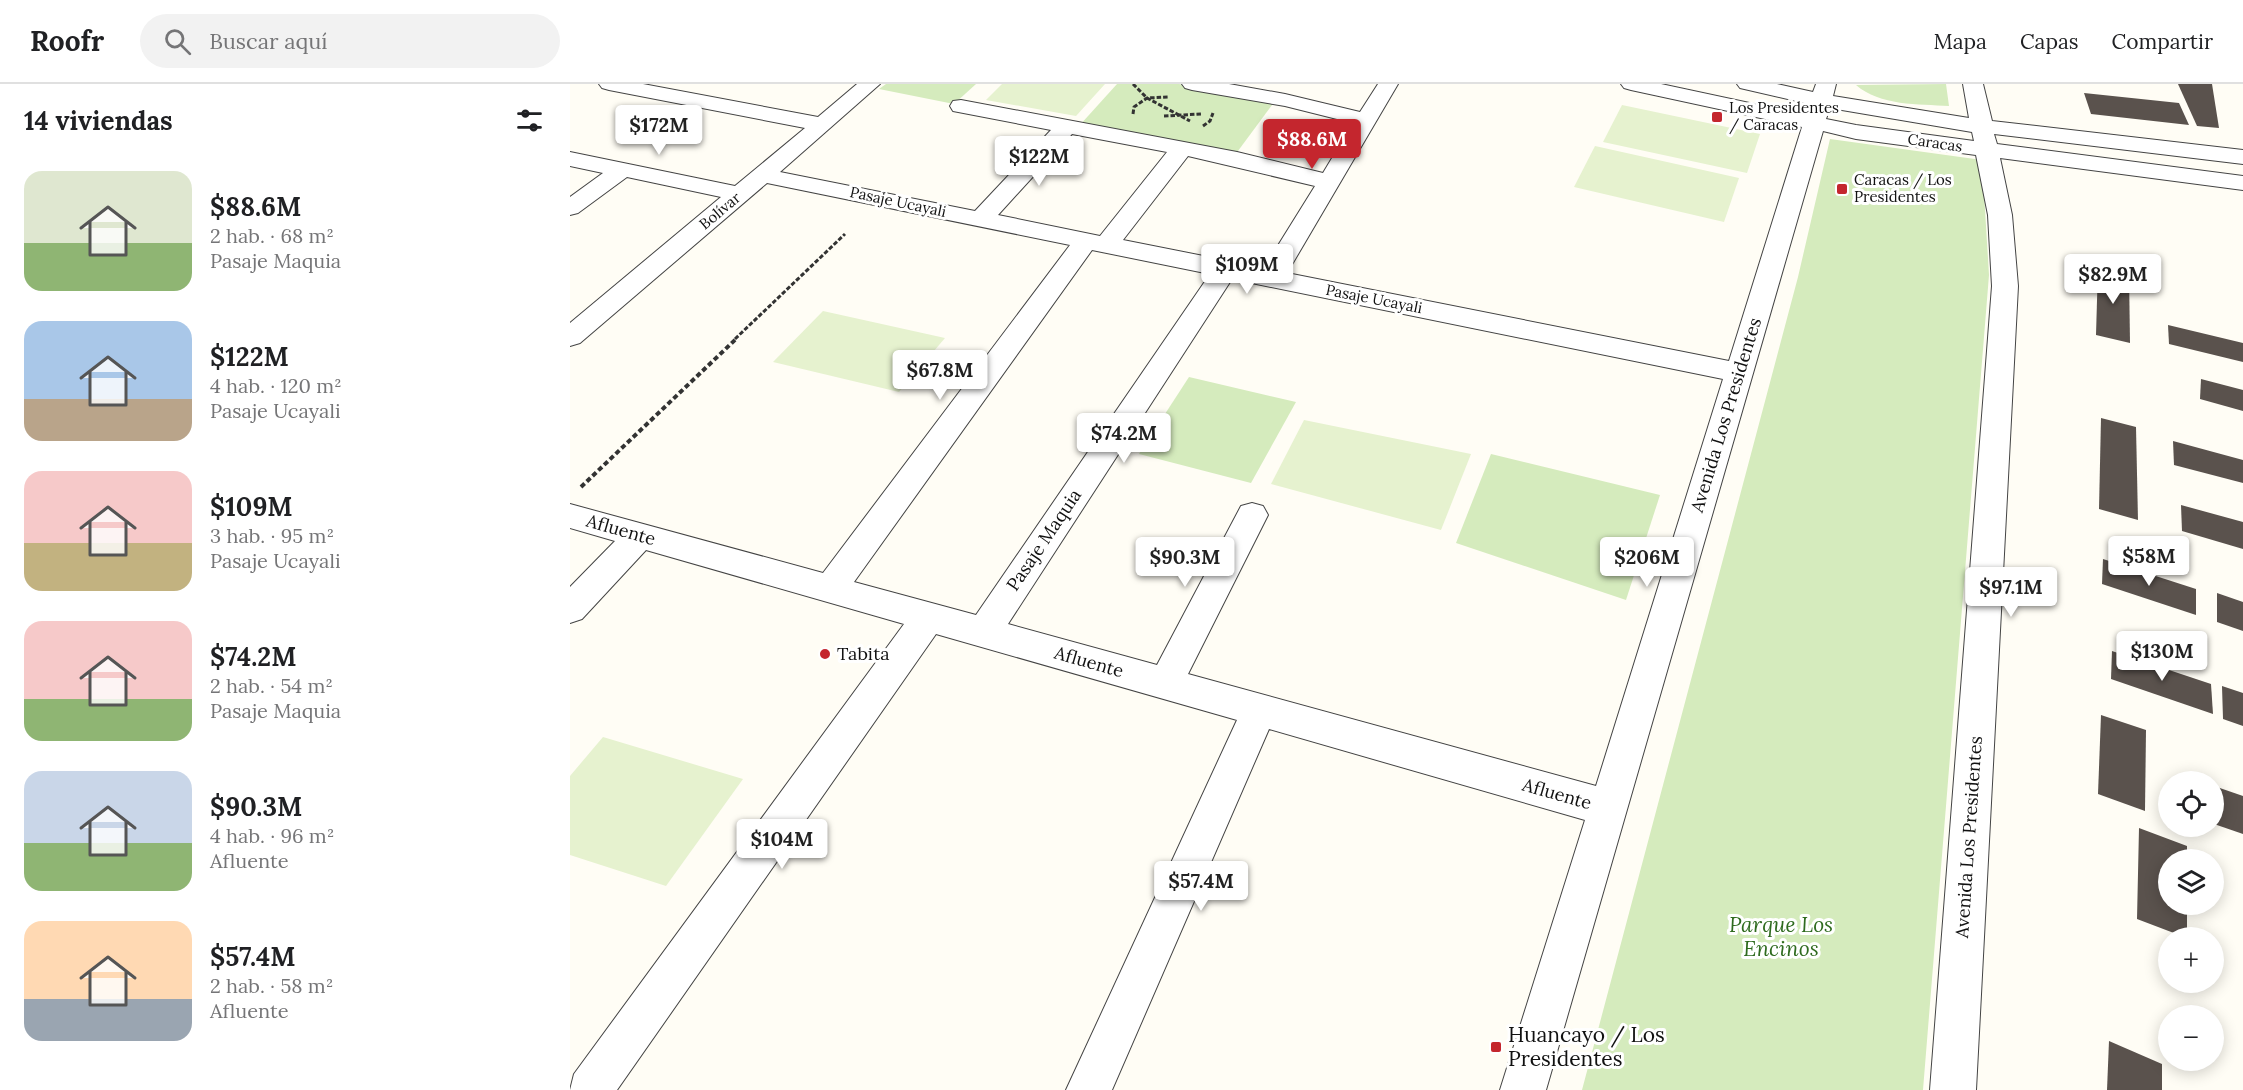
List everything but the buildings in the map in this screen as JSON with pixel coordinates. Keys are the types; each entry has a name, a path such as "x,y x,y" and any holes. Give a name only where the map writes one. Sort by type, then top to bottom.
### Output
{"street":[{"path":"609,84 821,124"},
{"name":"Bolívar","path":"570,337 870,84"},
{"path":"1192,84 1230,87 1367,120"},
{"path":"1271,278 1388,84"},
{"name":"Caracas","path":"1631,84 1820,103"},
{"name":"Caracas","path":"1747,84 1820,103 1985,138 2243,183"},
{"name":"Avenida Los Presidentes","path":"1953,1090 2005,286 2000,215 1973,84"},
{"path":"977,91 961,106 1182,148 1329,182"},
{"name":"Avenida Los Presidentes","path":"1523,1090 1820,103"},
{"path":"981,219 1066,127"},
{"name":"Caracas","path":"1985,138 2243,158"},
{"path":"830,589 1096,243 1182,148"},
{"path":"570,159 741,194"},
{"path":"570,208 622,170"},
{"name":"Pasaje Ucayali","path":"763,175 1739,373"},
{"name":"Pasaje Maquia","path":"983,633 1226,269"},
{"name":"Afluente","path":"574,503 640,536 1608,808"},
{"path":"1165,684 1252,515"},
{"path":"570,609 640,536"},
{"path":"590,1090 928,617"},
{"path":"1089,1090 1259,710"}],"path":[{"path":"1133,117 1134,107 1147,98 1170,97"},
{"path":"1207,109 1212,114"},
{"path":"1156,116 1223,112"},
{"path":"1201,127 1210,121 1212,114"},
{"path":"574,503 844,234"}],"green space":[{"path":"886,84 976,84 954,104 879,89"},
{"path":"1002,84 1105,84 1076,116 986,100"},
{"path":"1117,84 1179,84 1275,101 1235,155 1079,126"},
{"path":"1946,84 1949,106 1900,103 1876,97 1856,85"},
{"path":"1622,105 1760,134 1747,173 1603,142"},
{"name":"Parque Los Encinos","path":"1830,139 1982,160 1989,275 1923,1090 1582,1090 1798,277"},
{"path":"1595,146 1739,178 1724,222 1574,187"},
{"path":"823,311 945,338 899,392 773,362"},
{"path":"1189,377 1296,402 1251,483 1139,454"},
{"path":"1304,420 1471,454 1441,530 1271,484"},
{"path":"1491,454 1660,495 1626,600 1456,543"},
{"path":"603,737 743,779 666,886 570,855 570,776"}],"place":[{"name":"Los Presidentes / Caracas","path":"1717,117"},
{"name":"Caracas / Los Presidentes","path":"1842,189"},
{"name":"Tabita","path":"825,654"},
{"name":"Huancayo / Los Presidentes","path":"1496,1047"}]}
